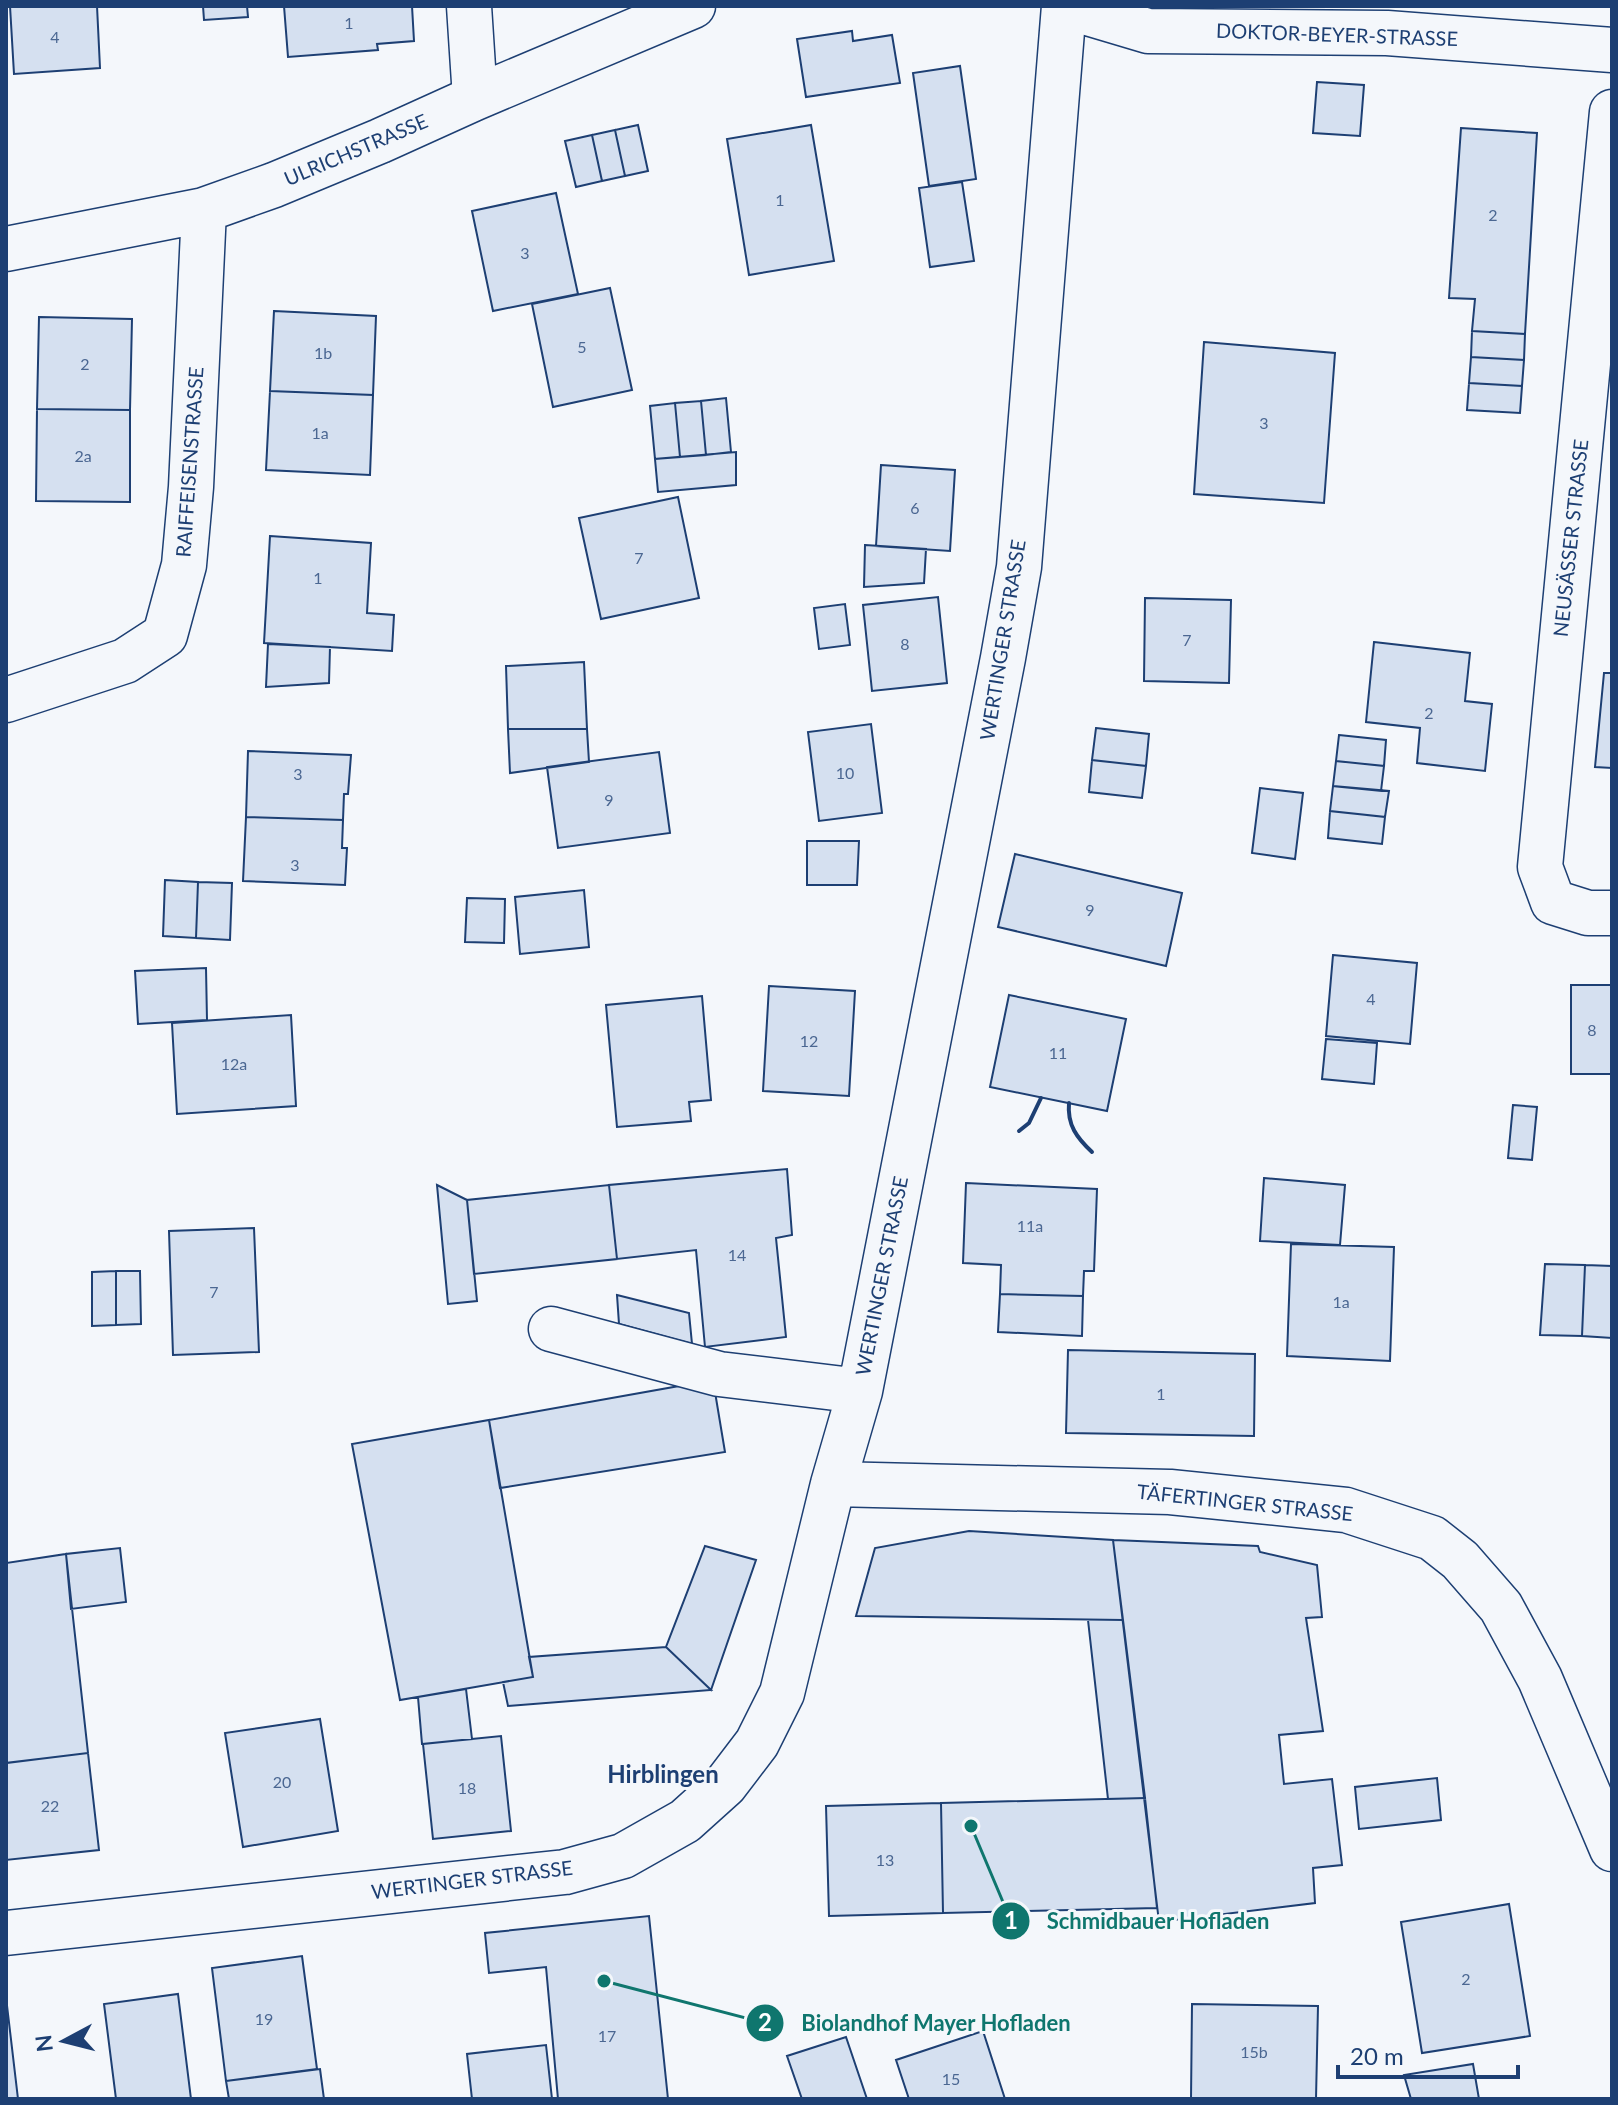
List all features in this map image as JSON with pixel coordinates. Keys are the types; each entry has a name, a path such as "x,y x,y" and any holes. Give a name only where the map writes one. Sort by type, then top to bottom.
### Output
{"street":[{"path":"469,6 475,98"},
{"name":"ULRICHSTRASSE","path":"6,249 204,210 354,152 693,6"},
{"name":"DOKTOR-BEYER-STRASSE","path":"1064,6 1148,31 1387,33 1612,50"},
{"name":"WERTINGER STRASSE","path":"6,1933 565,1872 623,1856 685,1821 725,1785 757,1743 782,1693 833,1484 860,1391 1003,658 1019,567 1064,6"},
{"name":"NEUSÄSSER STRASSE","path":"1612,112 1540,867 1553,902 1588,913 1612,913"},
{"name":"RAIFFEISENSTRASSE","path":"6,700 125,661 165,635 184,565 191,487 204,210"},
{"path":"551,1329 719,1374 860,1391"},
{"name":"TÄFERTINGER STRASSE","path":"833,1484 1170,1492 1346,1510 1432,1538 1460,1560 1501,1607 1540,1679 1612,1849"}],"building":[{"path":"10,6 97,6 100,68 14,74"},
{"path":"203,6 247,6 248,17 204,20"},
{"path":"284,6 412,6 414,41 377,44 378,50 288,57"},
{"path":"852,31 853,41 892,35 900,83 806,97 797,39"},
{"path":"960,66 976,179 929,186 913,73"},
{"path":"1317,82 1364,85 1360,136 1313,133"},
{"path":"638,125 648,171 625,176 615,130"},
{"path":"811,125 834,261 749,275 727,139"},
{"path":"1461,128 1537,133 1525,334 1472,331 1475,299 1449,298"},
{"path":"615,130 625,176 602,181 592,135"},
{"path":"592,135 602,181 576,187 565,141"},
{"path":"962,182 974,261 930,267 919,188"},
{"path":"556,193 578,294 493,311 472,211"},
{"path":"610,288 632,390 553,407 532,304"},
{"path":"274,311 376,316 373,395 270,391"},
{"path":"39,317 132,319 130,410 37,409"},
{"path":"1472,331 1525,334 1524,360 1471,357"},
{"path":"1204,342 1335,353 1324,503 1194,494"},
{"path":"1471,357 1524,360 1522,386 1469,383"},
{"path":"1469,383 1522,386 1520,413 1467,410"},
{"path":"270,391 373,395 370,475 266,470"},
{"path":"726,398 731,452 706,455 701,401"},
{"path":"701,401 706,455 680,457 675,403"},
{"path":"675,403 680,457 655,459 650,406"},
{"path":"37,409 130,410 130,502 36,501"},
{"path":"736,452 736,485 658,492 655,459"},
{"path":"881,465 955,470 950,551 876,546"},
{"path":"678,497 699,598 601,619 579,518"},
{"path":"270,536 371,543 367,613 394,615 392,651 264,643"},
{"path":"865,545 926,549 924,583 864,587"},
{"path":"938,597 947,683 872,691 863,605"},
{"path":"1145,598 1231,600 1229,683 1144,681"},
{"path":"845,604 850,645 819,649 814,608"},
{"path":"1374,642 1470,653 1465,701 1492,704 1485,771 1417,763 1420,728 1366,722"},
{"path":"268,644 330,647 329,683 266,687"},
{"path":"584,662 587,729 508,729 506,666"},
{"path":"1604,673 1612,673 1612,768 1595,767"},
{"path":"871,724 882,813 819,821 808,732"},
{"path":"1096,728 1149,734 1146,766 1092,760"},
{"path":"508,729 587,729 589,762 510,773"},
{"path":"1339,735 1386,740 1384,766 1336,761"},
{"path":"248,751 351,755 343,820 246,817"},
{"path":"659,752 670,833 558,848 547,767"},
{"path":"1092,760 1146,766 1142,798 1089,792"},
{"path":"1336,761 1384,766 1381,791 1333,786"},
{"path":"1333,786 1389,791 1385,817 1330,811"},
{"path":"1260,788 1303,793 1295,859 1252,853"},
{"path":"1330,811 1385,817 1382,844 1328,838"},
{"path":"246,817 343,820 342,848 347,848 345,885 243,881"},
{"path":"807,841 859,841 857,885 807,885"},
{"path":"1015,854 1182,893 1166,966 998,927"},
{"path":"165,880 198,882 196,938 163,936"},
{"path":"198,882 232,883 230,940 196,938"},
{"path":"584,890 589,947 520,954 515,897"},
{"path":"467,898 505,899 504,943 465,942"},
{"path":"1333,955 1417,963 1410,1044 1326,1036"},
{"path":"206,968 207,1020 138,1024 135,971"},
{"path":"1571,985 1612,985 1612,1074 1571,1074"},
{"path":"769,986 855,991 849,1096 763,1091"},
{"path":"1009,995 1126,1019 1107,1111 990,1087"},
{"path":"702,996 711,1100 689,1102 691,1121 617,1127 606,1005"},
{"path":"291,1015 296,1106 177,1114 172,1023"},
{"path":"1326,1039 1377,1043 1374,1084 1322,1079"},
{"path":"1513,1105 1537,1107 1532,1160 1508,1158"},
{"path":"787,1169 792,1235 776,1238 786,1337 705,1347 696,1250 617,1259 609,1185"},
{"path":"1264,1178 1345,1185 1340,1245 1260,1241"},
{"path":"966,1183 1097,1189 1094,1271 1084,1271 1083,1296 1000,1294 1001,1265 963,1263"},
{"path":"437,1185 467,1200 477,1301 448,1304"},
{"path":"609,1185 617,1259 474,1274 467,1200"},
{"path":"254,1228 259,1352 173,1355 169,1231"},
{"path":"1291,1244 1394,1247 1390,1361 1287,1356"},
{"path":"1545,1264 1585,1265 1582,1336 1540,1335"},
{"path":"1585,1265 1612,1266 1612,1338 1582,1336"},
{"path":"116,1271 140,1271 141,1324 116,1325"},
{"path":"116,1271 116,1325 92,1326 92,1272"},
{"path":"1000,1294 1083,1296 1082,1336 998,1332"},
{"path":"617,1295 689,1313 692,1344 619,1324"},
{"path":"1068,1350 1255,1354 1254,1436 1066,1433"},
{"path":"713,1380 725,1452 500,1488 489,1420"},
{"path":"489,1420 533,1677 400,1700 352,1444"},
{"path":"969,1531 1113,1540 1123,1620 856,1616 875,1548"},
{"path":"1113,1540 1258,1546 1260,1552 1317,1565 1322,1617 1306,1618 1323,1731 1279,1735 1284,1784 1332,1779 1342,1865 1313,1868 1315,1903 1159,1922"},
{"path":"705,1546 756,1560 711,1690 666,1647"},
{"path":"120,1548 126,1602 71,1609 66,1554"},
{"path":"66,1554 88,1753 6,1763 6,1563"},
{"path":"1088,1620 1123,1620 1145,1798 1108,1799"},
{"path":"666,1647 711,1690 508,1706 503,1682 533,1677 529,1657"},
{"path":"466,1689 472,1739 422,1744 418,1697"},
{"path":"320,1719 338,1831 243,1847 225,1733"},
{"path":"501,1736 511,1831 433,1839 423,1744"},
{"path":"88,1753 99,1850 6,1860 6,1763"},
{"path":"1437,1778 1441,1820 1359,1829 1355,1787"},
{"path":"1145,1798 1157,1908 943,1913 941,1803"},
{"path":"941,1803 943,1913 829,1916 826,1806"},
{"path":"1509,1904 1530,2036 1422,2053 1401,1922"},
{"path":"649,1916 668,2099 558,2099 546,1967 489,1973 485,1933"},
{"path":"302,1956 317,2069 226,2081 212,1968"},
{"path":"178,1994 191,2099 116,2099 104,2004"},
{"path":"6,1997 18,2099 6,2099"},
{"path":"1192,2004 1318,2006 1316,2099 1191,2099"},
{"path":"983,2031 1005,2099 909,2099 896,2060"},
{"path":"846,2037 867,2099 802,2099 787,2056"},
{"path":"546,2045 552,2099 472,2099 467,2054"},
{"path":"1473,2064 1479,2099 1411,2099 1404,2075"},
{"path":"320,2069 324,2099 229,2099 226,2081"}],"wall":[{"path":"1019,1131 1029,1123 1041,1098"},
{"path":"1069,1103 1074,1130 1092,1152"}],"place":[{"name":"Schmidbauer Hofladen","path":"971,1826"},
{"name":"Biolandhof Mayer Hofladen","path":"604,1981"}],"district":[{"name":"Hirblingen","path":"663,1775"}]}
